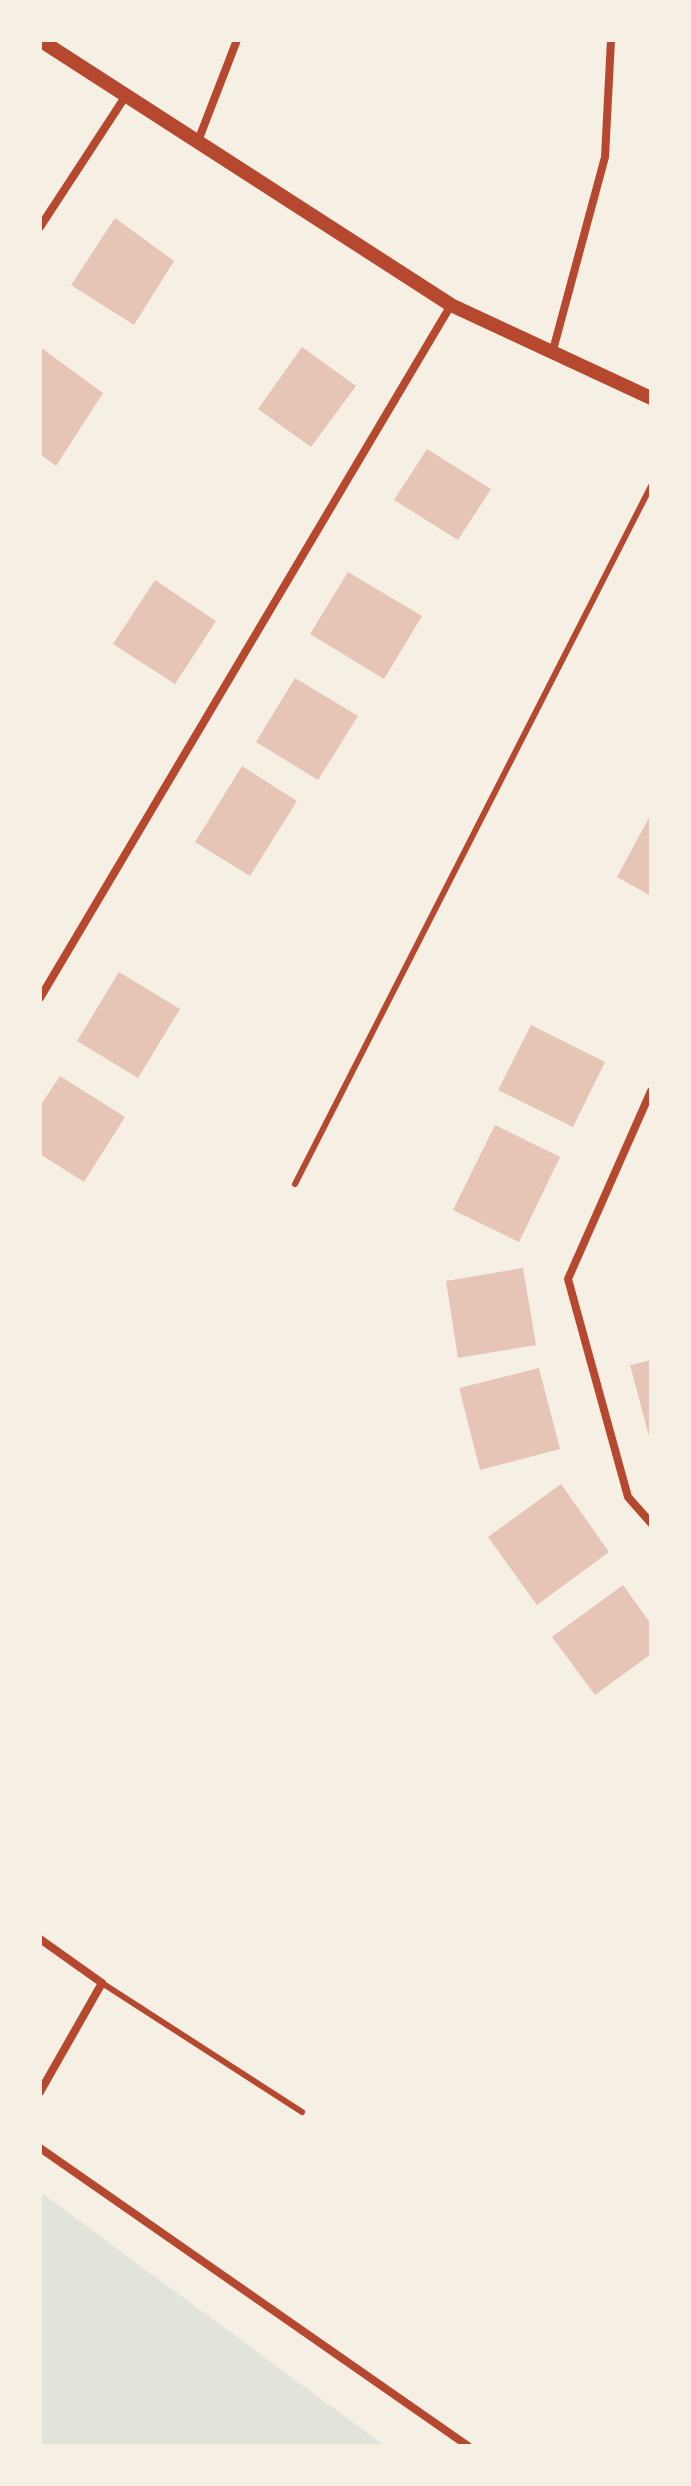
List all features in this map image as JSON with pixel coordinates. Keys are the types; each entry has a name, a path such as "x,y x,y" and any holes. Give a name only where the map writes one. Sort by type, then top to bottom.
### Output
{"street":[{"path":"40,40 451,305 651,398"},
{"path":"198,141 237,40"},
{"path":"553,350 605,157 611,40"},
{"path":"40,227 125,97"},
{"path":"40,998 451,305"},
{"path":"651,1091 568,1279 628,1497 651,1523"},
{"path":"40,1939 102,1983 40,2092"},
{"path":"40,2148 468,2446"}],"lane":[{"path":"295,1184 651,486"},
{"path":"102,1983 302,2112"}],"shaded area":[{"path":"40,2192 385,2446 40,2446"}],"building":[{"path":"115,218 174,261 134,325 71,285"},
{"path":"40,347 103,393 56,466 40,454"},
{"path":"302,347 356,386 311,447 258,409"},
{"path":"427,449 491,489 458,540 394,500"},
{"path":"348,572 422,616 384,679 310,634"},
{"path":"155,580 216,621 175,684 113,644"},
{"path":"295,678 358,716 318,780 256,742"},
{"path":"242,766 297,801 250,876 195,842"},
{"path":"651,814 651,896 617,877"},
{"path":"119,972 180,1009 138,1078 77,1041"},
{"path":"531,1025 605,1062 573,1127 498,1090"},
{"path":"60,1076 125,1117 84,1182 40,1154 40,1106"},
{"path":"495,1125 560,1157 519,1242 453,1210"},
{"path":"523,1268 536,1345 458,1358 446,1281"},
{"path":"651,1360 651,1440 650,1440 630,1365"},
{"path":"539,1368 560,1449 480,1470 459,1388"},
{"path":"561,1484 609,1552 537,1605 488,1537"},
{"path":"623,1585 651,1624 651,1654 595,1695 552,1637"}]}
